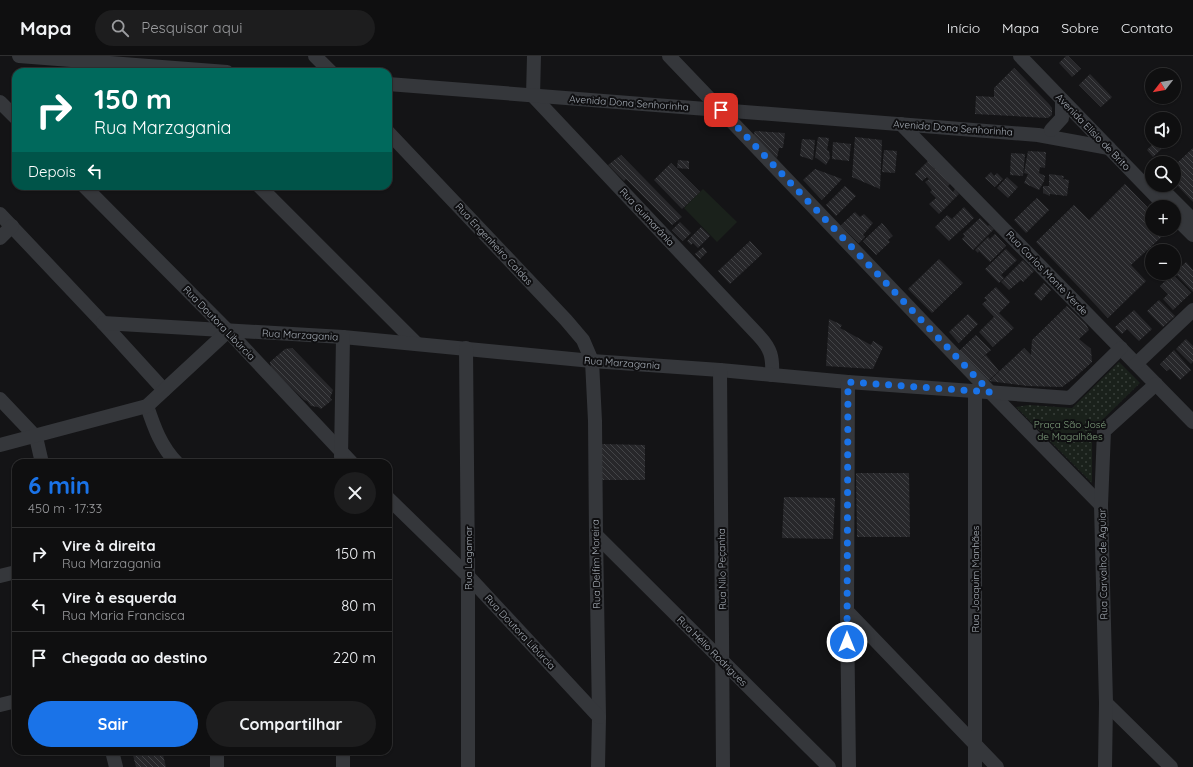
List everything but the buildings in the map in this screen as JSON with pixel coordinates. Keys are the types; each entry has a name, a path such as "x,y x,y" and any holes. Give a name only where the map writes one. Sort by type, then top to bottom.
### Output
{"street":[{"path":"19,56 133,68"},
{"path":"315,56 327,68"},
{"path":"533,96 534,56"},
{"path":"669,56 990,392 1101,505"},
{"name":"Avenida Elísio de Brito","path":"1020,56 1062,100 1145,173"},
{"name":"Avenida Elísio de Brito","path":"1032,56 1101,134 1109,148 1159,200"},
{"name":"Avenida Dona Senhorinha","path":"392,84 901,124 1101,134"},
{"name":"Rua Guimarânia","path":"533,96 759,336 771,352 773,364 772,375"},
{"path":"1045,132 1062,118 1062,100"},
{"path":"0,102 12,114"},
{"name":"Rua Carlos Monte Verde","path":"901,124 1193,422"},
{"name":"Avenida Dona Senhorinha","path":"1045,132 1109,148"},
{"name":"Rua Engenheiro Caldas","path":"392,136 566,320 583,340 592,361"},
{"name":"Rua Doutora Libúrcia","path":"88,190 228,331 341,458"},
{"path":"264,190 417,344"},
{"path":"1165,192 1193,220"},
{"path":"0,214 104,323 164,390"},
{"path":"1181,223 1193,235"},
{"path":"0,238 12,226"},
{"path":"1136,364 1193,310"},
{"name":"Rua Marzagania","path":"104,323 343,337 592,361 1070,398 1121,348"},
{"path":"0,445 36,437 147,406 228,331"},
{"path":"341,458 343,337"},
{"name":"Rua Lagamar","path":"466,348 468,767"},
{"name":"Rua Delfim Moreira","path":"592,361 595,421 599,717 598,767"},
{"name":"Rua Nilo Peçanha","path":"720,370 724,767"},
{"path":"848,382 847,611 849,767"},
{"name":"Rua Carvalho de Aguiar","path":"1105,767 1106,703 1101,505 1104,431 1156,384"},
{"name":"Rua Joaquim Manhães","path":"975,391 975,767"},
{"path":"0,399 36,437 41,459"},
{"path":"147,406 159,437 174,459"},
{"name":"Rua Doutora Libúrcia","path":"392,502 468,576 599,717"},
{"name":"Rua Hélio Rodrigues","path":"596,535 829,767"},
{"path":"0,576 12,573"},
{"path":"847,611 997,767"},
{"path":"0,705 12,702"},
{"path":"1106,703 1171,767"},
{"path":"113,755 116,767"},
{"path":"217,755 217,767"},
{"path":"343,755 343,767"}],"green space":[{"path":"703,189 737,222 717,242 684,208"},
{"name":"Praça São José de Magalhães","path":"1119,362 1140,383 1092,430 1092,483 1016,407 1029,405 1072,408"},
{"path":"1045,416 1084,416 1084,438 1045,438"}],"route":[{"path":"721,110 990,392 848,382 847,642"}]}
